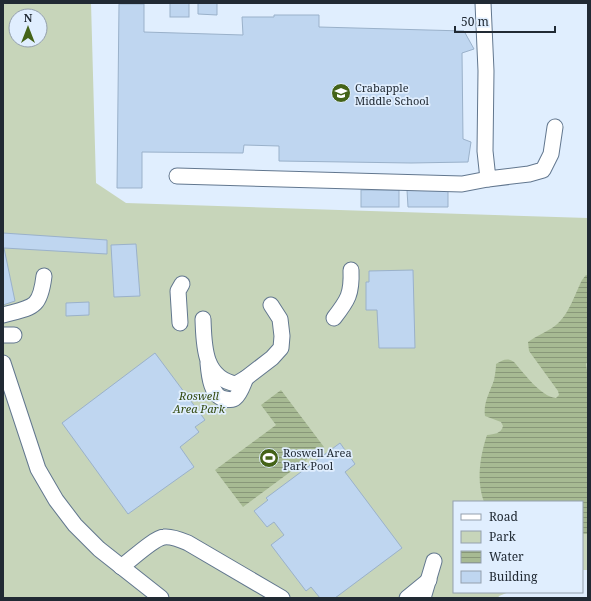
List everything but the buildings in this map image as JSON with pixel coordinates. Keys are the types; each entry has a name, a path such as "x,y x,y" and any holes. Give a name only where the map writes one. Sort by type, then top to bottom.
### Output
{"street":[{"path":"483,3 486,71 485,151 488,179"},
{"path":"177,176 462,184 529,174 544,170 550,154 555,127"},
{"path":"334,318 350,294 351,270"},
{"path":"3,315 29,308 35,304 42,291 44,276"},
{"path":"180,323 178,291 182,284"},
{"path":"203,319 207,362 216,373 231,383 236,384 272,358 282,345 280,319 271,305"},
{"path":"3,363 38,469 56,500 75,525 99,549 161,598"},
{"path":"121,567 156,540 164,537 172,537 188,543 282,598"},
{"path":"424,598 434,562"},
{"path":"407,598 429,580"}],"green space":[{"name":"Roswell Area Park","path":"3,3 91,3 96,183 126,203 588,218 588,570 583,570 583,501 453,501 453,593 506,593 499,596 498,598 3,598"}],"water":[{"path":"586,275 588,276 588,361 586,364 588,376 588,534 583,534 583,501 484,501 480,486 482,451 487,435 495,434 501,431 503,426 501,422 485,416 486,402 494,380 496,364 505,360 512,360 538,389 550,397 556,398 559,395 558,391 529,351 528,342 558,324 570,306 582,280"},
{"name":"Roswell Area Park Pool","path":"281,390 324,447 243,507 215,470 276,425 261,405"}],"place":[{"name":"Crabapple Middle School","path":"341,93"},
{"name":"Roswell Area Park Pool","path":"269,458"}]}
